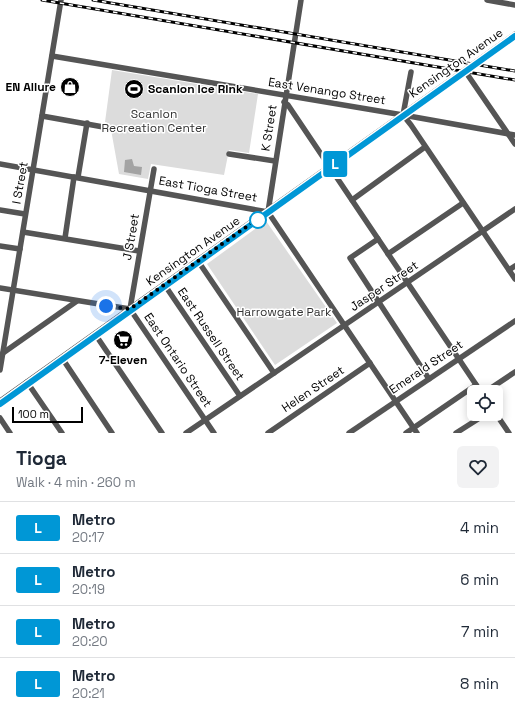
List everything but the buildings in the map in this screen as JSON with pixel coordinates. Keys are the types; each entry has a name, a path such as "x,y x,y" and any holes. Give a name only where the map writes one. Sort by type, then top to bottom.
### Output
{"street":[{"name":"I Street","path":"0,370 61,0"},
{"name":"K Street","path":"268,212 284,102 302,0"},
{"path":"487,0 515,5"},
{"name":"Kensington Avenue","path":"0,402 515,35"},
{"name":"East Venango Street","path":"52,56 515,135"},
{"path":"465,70 515,144"},
{"path":"411,72 403,115 515,279"},
{"path":"284,102 289,107 476,385"},
{"path":"42,116 109,128"},
{"path":"64,238 87,123"},
{"path":"352,200 425,147"},
{"path":"229,154 276,161"},
{"name":"East Tioga Street","path":"0,164 268,212 417,433"},
{"name":"J Street","path":"130,309 154,169"},
{"path":"388,254 462,203"},
{"name":"Jasper Street","path":"186,433 515,209"},
{"path":"0,210 25,214"},
{"path":"23,232 140,251"},
{"path":"378,239 350,258 428,379"},
{"path":"0,246 20,249"},
{"path":"198,261 274,373"},
{"path":"509,270 515,266"},
{"name":"East Russell Street","path":"164,284 240,396"},
{"name":"East Ontario Street","path":"0,288 130,309 214,433"},
{"path":"3,354 77,301"},
{"name":"Emerald Street","path":"349,433 515,321"},
{"path":"95,334 162,433"},
{"path":"62,358 112,433"},
{"name":"Helen Street","path":"268,433 370,363"},
{"path":"496,385 515,372"},
{"path":"27,382 62,433"},
{"path":"406,433 467,391"},
{"path":"0,418 10,433"},
{"path":"456,433 475,421"},
{"path":"500,421 508,433"}],"green space":[{"name":"Scanlon Recreation Center","path":"112,70 258,94 249,153 229,150 224,175 151,164 148,179 119,174 110,124 105,122"},
{"name":"Harrowgate Park","path":"266,221 337,323 275,365 207,264"}],"shaded area":[{"path":"132,159 134,166 142,167 141,175 124,172 125,160"}],"railway":[{"path":"42,0 515,80"},
{"path":"93,0 515,71"},
{"path":"0,404 515,36"}],"metro line":[{"name":"L","path":"0,404 515,36"}],"place":[{"name":"EN Allure","path":"70,87"},
{"name":"Scanlon Ice Rink","path":"134,89"},
{"name":"7-Eleven","path":"123,340"}],"route":[{"path":"106,306 130,309 258,220"}]}
